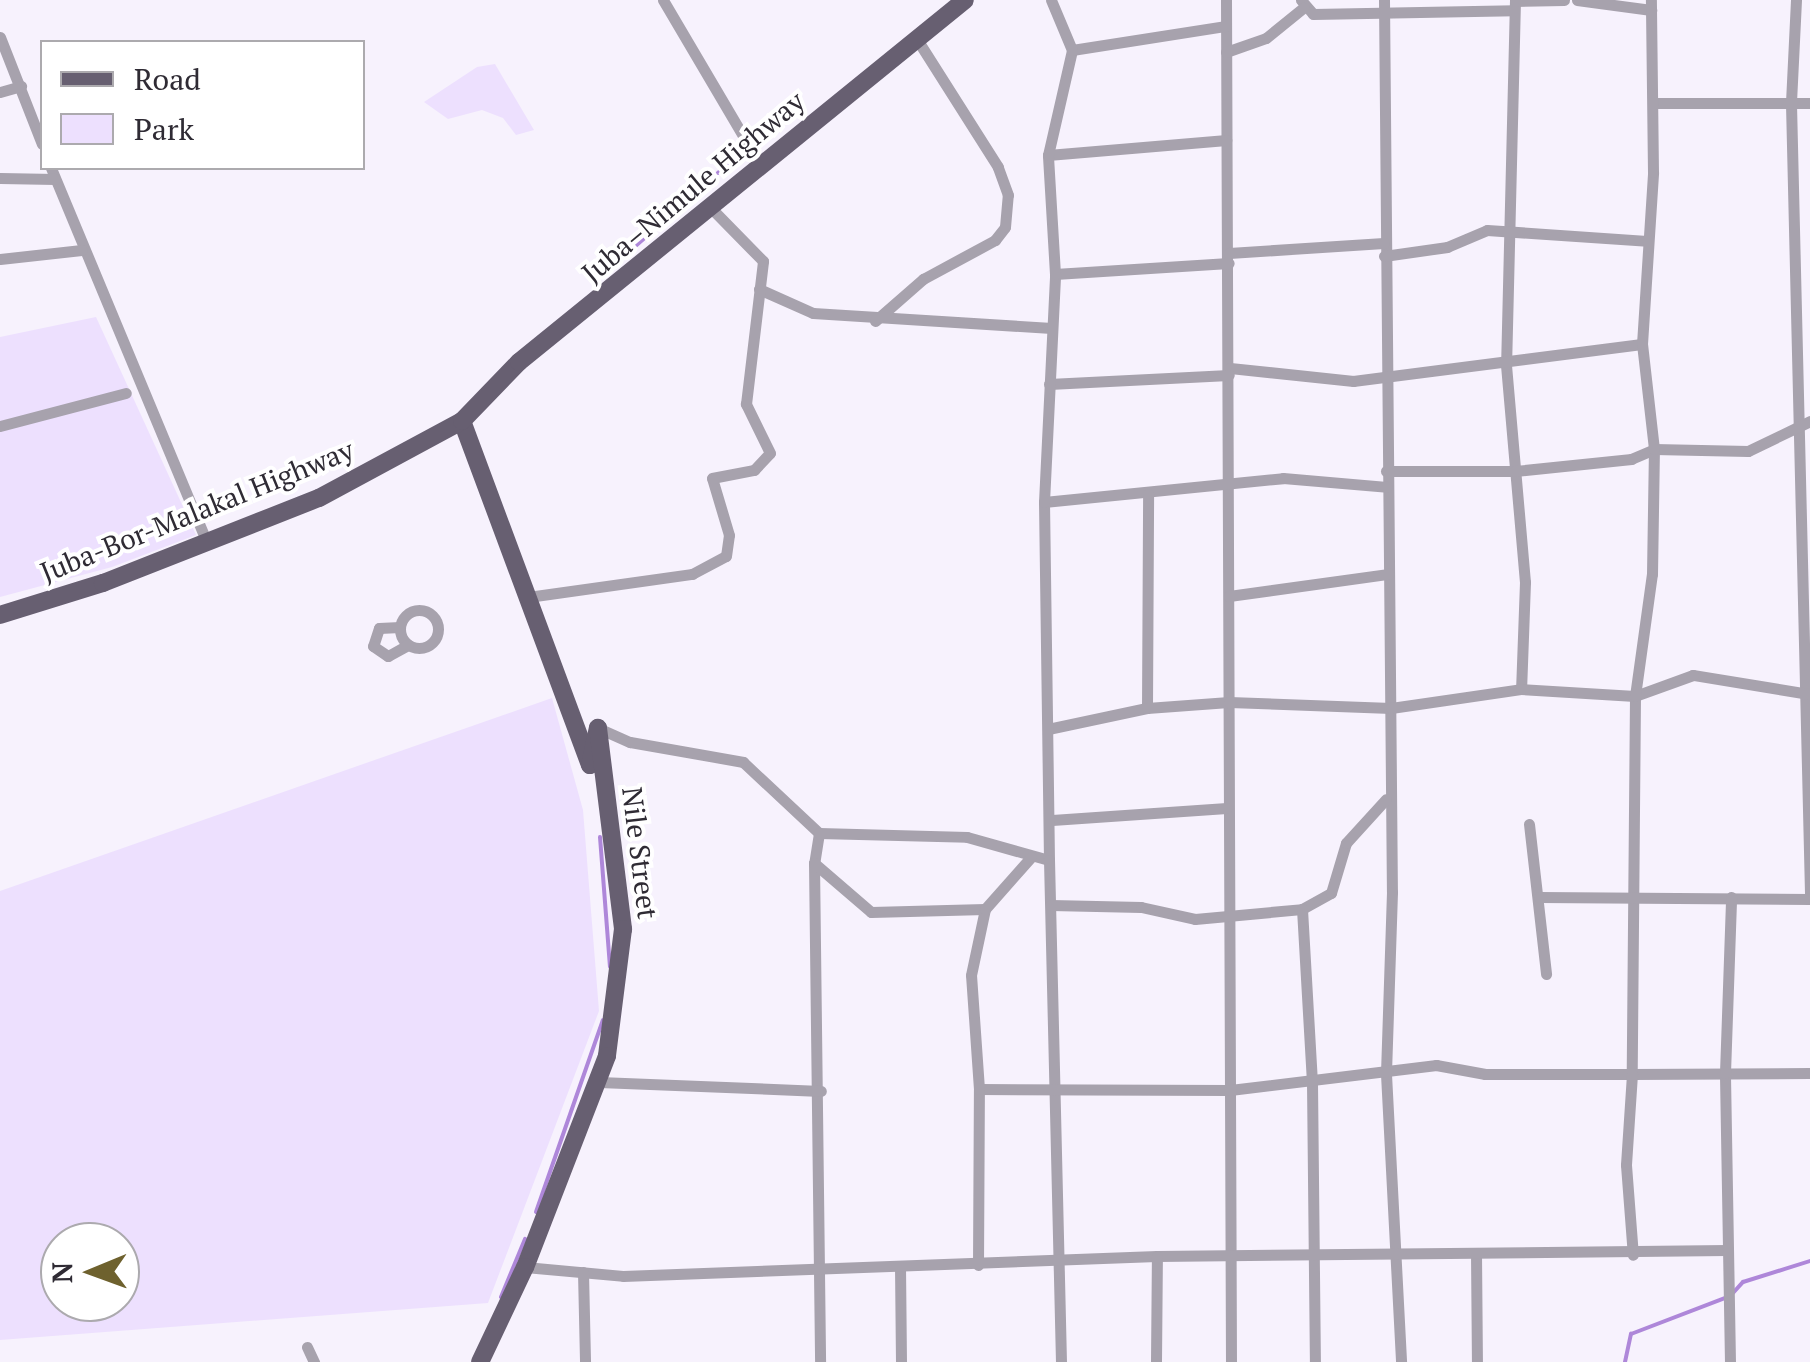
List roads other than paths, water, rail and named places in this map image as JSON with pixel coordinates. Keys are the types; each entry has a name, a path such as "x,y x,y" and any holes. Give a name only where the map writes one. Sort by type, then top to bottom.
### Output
{"main road":[{"name":"Juba–Nimule Highway","path":"462,421 519,362 965,0"},
{"name":"Juba-Bor-Malakal Highway","path":"0,615 319,498 462,421"},
{"name":"Nile Street","path":"462,421 590,765 598,728"},
{"name":"Nile Street","path":"480,1362 525,1267 598,1082 616,1017 623,929 598,728"}],"street":[{"path":"663,0 760,165"},
{"path":"1051,0 1072,50 1048,155 1055,274 1044,502 1061,1362"},
{"path":"1226,0 1232,1362"},
{"path":"1226,52 1266,38 1302,4 1313,14 1384,6 1564,0"},
{"path":"1577,0 1651,5 1653,103 1642,344 1654,449 1652,574 1635,696 1632,1074 1626,1165 1633,1255"},
{"path":"1539,897 1810,897 1806,422 1791,104 1796,0"},
{"path":"1515,4 1506,365 1526,582 1521,689"},
{"path":"1384,6 1382,376 1391,708 1386,799 1392,892 1386,1074 1401,1362"},
{"path":"1072,50 1226,26"},
{"path":"0,37 40,138"},
{"path":"876,320 923,279 994,240 1005,227 1008,195 998,168 916,38"},
{"path":"0,92 21,86"},
{"path":"1653,103 1810,103"},
{"path":"1048,155 1226,140"},
{"path":"0,178 53,173 207,542"},
{"path":"528,597 692,574 726,556 728,535 712,478 754,470 770,453 746,404 759,289 758,252 711,208"},
{"path":"1055,274 1384,249 1509,230 1647,241"},
{"path":"0,258 82,250"},
{"path":"759,289 814,313 876,320 1052,328"},
{"path":"1049,384 1230,372 1352,381 1506,365 1642,344"},
{"path":"0,426 126,392"},
{"path":"1386,471 1514,471 1631,459 1654,449 1748,450 1806,422"},
{"path":"1044,502 1230,487 1283,478 1387,487"},
{"path":"1147,708 1148,494"},
{"path":"1229,596 1388,574"},
{"path":"416,610 436,622 430,644 408,644 388,656 372,646 380,628 400,627 416,610"},
{"path":"400,627 408,644"},
{"path":"1048,729 1147,708 1229,702 1391,708 1521,689 1635,696 1693,675 1807,694"},
{"path":"598,728 630,742 744,762 819,832 967,837 1049,860"},
{"path":"1051,905 1230,916 1302,908 1331,892 1346,843 1386,799"},
{"path":"1052,820 1227,808"},
{"path":"1529,824 1531,874 1539,897 1546,974"},
{"path":"819,832 814,863 821,1091 820,1362"},
{"path":"978,1265 978,1089 970,976 984,910 1031,857"},
{"path":"814,863 872,912 984,910"},
{"path":"1730,1362 1725,1073 1731,896"},
{"path":"1302,908 1312,1083 1315,1362"},
{"path":"978,1089 1230,1090 1436,1066 1485,1074 1810,1073"},
{"path":"598,1082 821,1091"},
{"path":"525,1267 582,1272 978,1265 1157,1256 1633,1255 1727,1250"},
{"path":"1476,1254 1477,1362"},
{"path":"1156,1362 1157,1256"},
{"path":"900,1266 901,1362"},
{"path":"582,1272 584,1362"},
{"path":"307,1348 314,1362"}],"waterway":[{"path":"688,199 741,153"},
{"path":"623,257 680,207"},
{"path":"600,837 610,967"},
{"path":"536,1212 603,1020"},
{"path":"501,1297 525,1239"},
{"path":"1733,1293 1743,1282 1810,1261"},
{"path":"1625,1362 1631,1334 1725,1298"}]}
